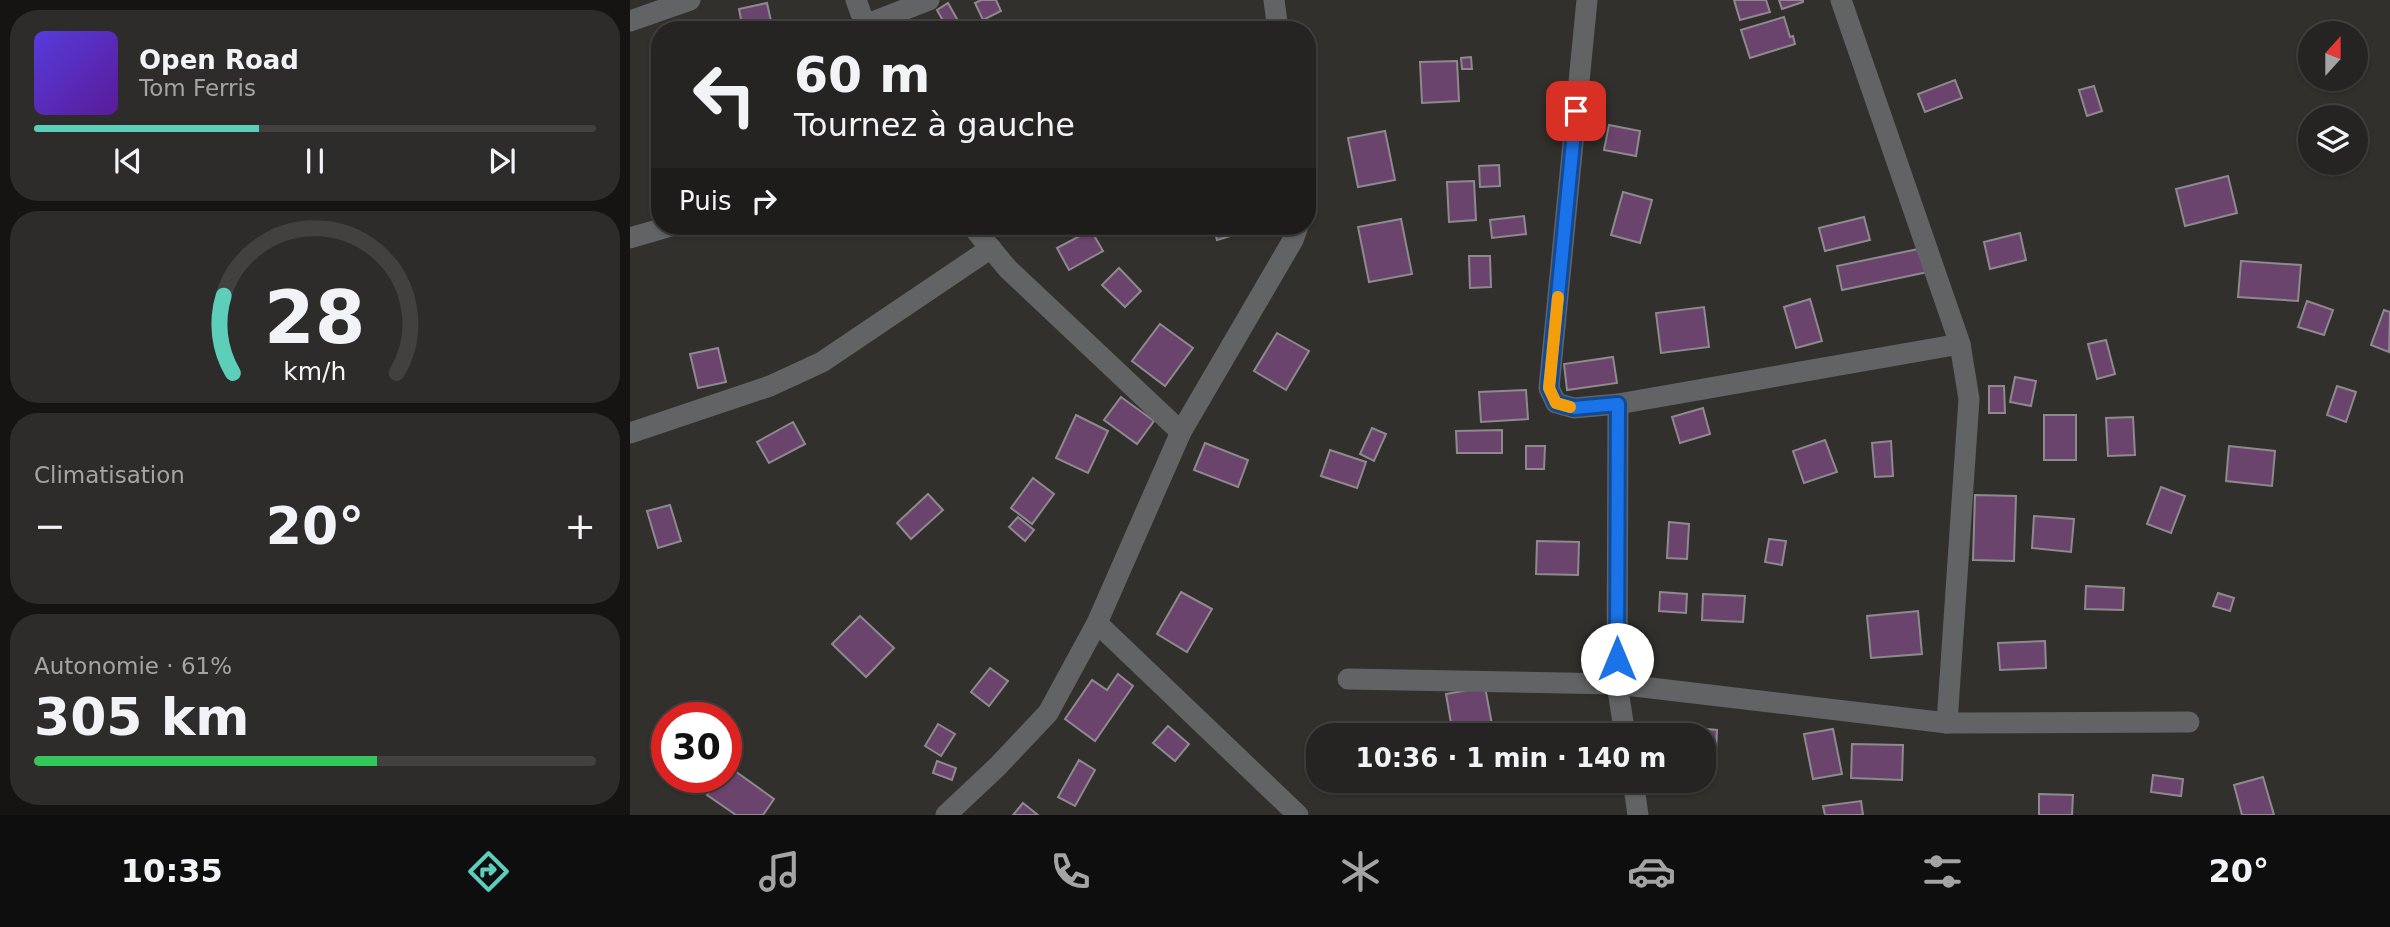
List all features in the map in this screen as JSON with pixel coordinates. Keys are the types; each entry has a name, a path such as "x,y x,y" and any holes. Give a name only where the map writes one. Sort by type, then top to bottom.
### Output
{"street":[{"path":"630,21 690,0"},
{"path":"856,0 864,21"},
{"path":"880,21 929,0"},
{"path":"1274,0 1277,21"},
{"path":"1587,0 1549,388 1556,403 1574,408 1618,404 1960,344"},
{"path":"1841,0 1960,344 1969,399 1947,723"},
{"path":"630,238 651,232"},
{"path":"980,235 1008,269 1181,432"},
{"path":"946,815 998,766 1048,713 1097,623 1181,432 1295,235"},
{"path":"630,433 770,386 822,362 991,248"},
{"path":"1618,404 1617,684 1623,723"},
{"path":"1097,623 1298,815"},
{"path":"1348,679 1617,684 1947,723 2189,722"},
{"path":"1635,793 1638,815"}],"building":[{"path":"981,0 996,0 1001,11 983,20 975,3"},
{"path":"1734,0 1766,0 1770,12 1740,20"},
{"path":"1779,0 1803,0 1803,2 1782,9"},
{"path":"767,3 771,21 741,21 739,9"},
{"path":"948,3 957,19 943,21 937,10"},
{"path":"1784,17 1795,44 1750,58 1741,30"},
{"path":"1471,57 1472,69 1462,69 1461,58"},
{"path":"1457,61 1459,101 1422,103 1420,62"},
{"path":"1955,80 1962,98 1925,112 1918,94"},
{"path":"2094,86 2102,111 2087,116 2079,90"},
{"path":"1609,125 1640,131 1636,156 1604,150"},
{"path":"1385,131 1395,180 1358,187 1348,138"},
{"path":"1499,165 1500,186 1480,187 1479,166"},
{"path":"2228,176 2237,213 2185,226 2176,189"},
{"path":"1474,181 1476,220 1449,222 1447,182"},
{"path":"1623,192 1652,200 1640,243 1611,235"},
{"path":"1524,216 1526,234 1492,238 1490,220"},
{"path":"1864,217 1870,240 1825,251 1819,228"},
{"path":"1401,219 1412,274 1369,282 1358,227"},
{"path":"2020,233 2026,260 1990,269 1984,242"},
{"path":"1082,235 1094,235 1103,251 1069,270 1057,248"},
{"path":"1216,235 1234,235 1217,240"},
{"path":"1923,248 1928,272 1842,290 1837,266"},
{"path":"1469,256 1490,256 1491,287 1470,288"},
{"path":"2241,261 2301,265 2298,301 2238,297"},
{"path":"1119,268 1141,291 1125,307 1102,285"},
{"path":"1810,299 1822,341 1796,348 1784,307"},
{"path":"2307,301 2333,310 2324,335 2298,327"},
{"path":"1704,307 1709,347 1661,353 1656,313"},
{"path":"2384,310 2390,312 2389,352 2371,345"},
{"path":"1160,324 1193,348 1165,386 1132,361"},
{"path":"1277,333 1309,351 1286,390 1254,371"},
{"path":"2106,340 2115,374 2097,379 2088,344"},
{"path":"718,348 726,382 698,388 690,354"},
{"path":"1613,357 1617,383 1567,390 1564,364"},
{"path":"2015,377 2036,381 2031,406 2010,402"},
{"path":"1989,386 2004,386 2005,413 1989,413"},
{"path":"2337,386 2356,392 2346,422 2327,415"},
{"path":"1526,390 1528,419 1481,422 1479,392"},
{"path":"1121,397 1154,421 1137,444 1104,420"},
{"path":"1703,408 1710,434 1680,443 1672,417"},
{"path":"1076,415 1108,431 1088,473 1056,458"},
{"path":"2044,415 2076,415 2076,460 2044,460"},
{"path":"2133,417 2135,455 2108,456 2106,418"},
{"path":"793,422 805,444 769,463 757,442"},
{"path":"1372,428 1386,434 1374,461 1360,454"},
{"path":"1502,430 1502,453 1457,453 1456,431"},
{"path":"1825,440 1837,472 1804,483 1793,451"},
{"path":"1891,441 1893,476 1875,477 1872,443"},
{"path":"1205,443 1248,460 1238,487 1194,470"},
{"path":"1526,446 1545,446 1544,469 1526,469"},
{"path":"2229,446 2275,451 2272,486 2226,481"},
{"path":"1330,450 1366,462 1357,488 1321,476"},
{"path":"1033,478 1054,494 1032,524 1011,508"},
{"path":"2161,487 2185,496 2171,533 2147,524"},
{"path":"928,494 943,510 911,539 897,523"},
{"path":"1975,495 2016,496 2014,561 1973,560"},
{"path":"670,505 681,541 658,548 647,511"},
{"path":"2034,516 2074,519 2071,552 2032,548"},
{"path":"1018,517 1034,530 1025,541 1009,527"},
{"path":"1669,522 1689,524 1687,559 1667,558"},
{"path":"1769,539 1786,541 1782,565 1765,562"},
{"path":"1537,541 1579,542 1578,575 1536,574"},
{"path":"2086,586 2124,588 2123,610 2085,609"},
{"path":"1181,592 1212,609 1187,652 1157,634"},
{"path":"1660,592 1687,594 1686,613 1659,611"},
{"path":"2218,593 2234,598 2230,611 2213,606"},
{"path":"1703,594 1745,596 1743,622 1702,620"},
{"path":"1918,611 1922,654 1871,658 1867,616"},
{"path":"860,616 894,648 866,677 832,644"},
{"path":"2045,641 2046,668 2000,670 1998,643"},
{"path":"990,668 1008,681 989,706 971,692"},
{"path":"1118,674 1133,686 1095,741 1065,719 1092,680 1107,690"},
{"path":"1485,687 1492,723 1451,723 1446,694"},
{"path":"938,724 955,734 941,756 925,746"},
{"path":"1168,726 1189,744 1175,761 1153,743"},
{"path":"1833,729 1842,774 1813,779 1804,734"},
{"path":"1852,744 1903,745 1902,780 1851,778"},
{"path":"1079,760 1095,770 1075,806 1058,797"},
{"path":"937,761 956,768 952,780 933,773"},
{"path":"2153,775 2183,779 2181,796 2151,792"},
{"path":"742,776 774,799 763,815 736,815 707,795 742,793"},
{"path":"2263,777 2274,815 2242,815 2234,785"},
{"path":"2039,794 2073,795 2072,815 2039,815"},
{"path":"1861,801 1863,815 1825,815 1823,806"},
{"path":"1023,803 1038,815 1013,815"}],"slow traffic":[{"path":"1558,297 1549,388 1556,403 1570,407"}],"route":[{"path":"1576,111 1549,388 1556,403 1574,408 1618,404 1617,659"}]}
